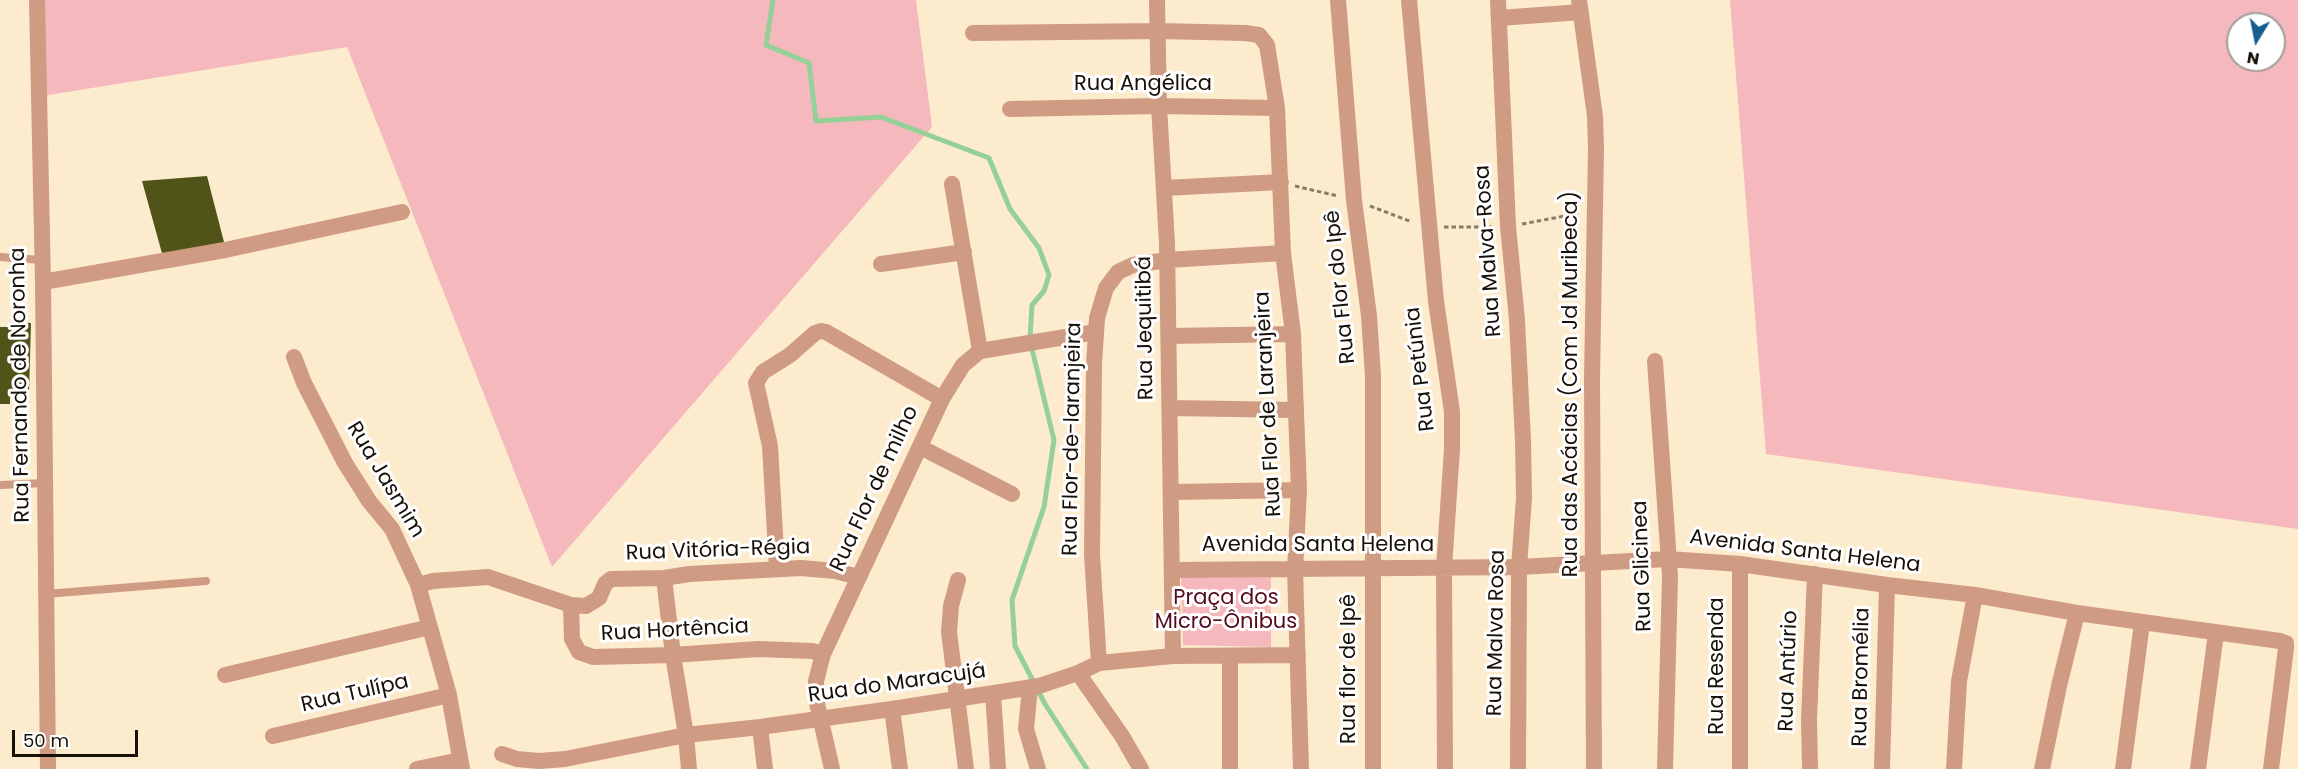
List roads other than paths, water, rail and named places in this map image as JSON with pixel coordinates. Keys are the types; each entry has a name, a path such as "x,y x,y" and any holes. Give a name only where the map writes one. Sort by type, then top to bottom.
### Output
{"street":[{"name":"Rua Fernando de Noronha","path":"37,0 43,282 48,769"},
{"name":"Rua Jequitibá","path":"1157,0 1169,336 1173,656"},
{"name":"Rua Flor do Ipê","path":"1338,0 1354,200 1369,316 1373,376 1373,569"},
{"name":"Rua Petúnia","path":"1409,0 1436,301 1452,412 1452,449 1444,568 1445,769"},
{"name":"Rua Malva-Rosa","path":"1498,0 1508,226 1517,320 1524,498"},
{"path":"1499,18 1580,6"},
{"name":"Rua das Acácias (Com Jd Muribeca)","path":"1580,6 1595,116 1596,147 1592,368 1594,769"},
{"path":"973,33 1158,31"},
{"name":"Rua Flor de Laranjeira","path":"1158,31 1259,35 1263,39 1271,61 1277,108 1283,253 1293,334 1299,490 1295,570 1301,769"},
{"name":"Rua Angélica","path":"1010,109 1159,106 1277,108"},
{"path":"1164,188 1281,182"},
{"path":"952,184 980,351 1096,332"},
{"path":"43,282 225,250 402,212"},
{"path":"881,264 964,252"},
{"name":"Rua Flor-de-laranjeira","path":"1099,663 1092,555 1096,332 1106,288 1118,272 1133,265 1167,260 1283,253"},
{"path":"777,569 770,446 756,383 763,372 790,355 815,333 826,332 942,399"},
{"path":"1169,336 1293,334"},
{"name":"Rua Flor de milho","path":"832,769 816,699 816,681 823,654 942,399 963,365 980,351"},
{"name":"Rua Jasmim","path":"294,357 304,383 345,463 369,501 392,529 418,585 448,695 461,765"},
{"name":"Rua Glicinea","path":"1655,361 1670,576 1665,769"},
{"path":"1170,408 1296,410"},
{"name":"Rua Flor de milho","path":"920,447 1012,494"},
{"path":"1172,492 1299,490"},
{"name":"Rua Malva Rosa","path":"1518,769 1519,567 1524,498"},
{"name":"Avenida Santa Helena","path":"1172,570 1519,567 1668,559 1740,564 1975,595 2077,613 2286,643 2271,769"},
{"name":"Rua Resenda","path":"1740,564 1740,769"},
{"name":"Rua Vitória-Régia","path":"571,605 586,606 595,602 605,584 611,579 664,578 689,574 777,569 835,571 859,577"},
{"name":"Rua flor de Ipê","path":"1373,569 1373,769"},
{"name":"Rua Antúrio","path":"1810,769 1809,720 1815,574"},
{"path":"418,585 434,581 488,577 571,605"},
{"path":"664,578 689,769"},
{"path":"958,580 951,606 949,632 966,769"},
{"name":"Rua Bromélia","path":"1882,769 1887,585"},
{"path":"1954,769 1959,681 1975,595"},
{"name":"Rua Hortência","path":"571,605 572,639 579,652 593,657 673,655 758,649 823,654"},
{"path":"2042,769 2056,696 2077,613"},
{"path":"2123,769 2142,623"},
{"path":"225,675 430,627"},
{"path":"2198,769 2216,633"},
{"name":"Rua do Maracujá","path":"502,754 516,759 540,761 565,759 686,735 892,709 1035,687 1078,673 1099,663 1173,656 1298,655"},
{"path":"1230,656 1230,769"},
{"path":"1078,673 1122,736 1141,769"},
{"path":"1035,687 1026,729 1038,769"},
{"path":"993,693 998,769"},
{"name":"Rua Tulípa","path":"273,736 448,695"},
{"path":"892,709 900,769"},
{"path":"760,727 765,769"},
{"path":"417,769 461,765"}],"lane":[{"path":"0,257 42,260"},
{"path":"0,485 45,483"},
{"path":"46,594 206,581"}],"waterway":[{"path":"773,0 766,45 809,63 816,121 881,117 989,158 1010,209 1039,248 1049,275 1044,291 1032,305 1030,338"},
{"path":"1032,349 1054,440 1044,507 1012,600 1015,646 1045,704 1087,769"}],"park label":[{"name":"Praça dos Micro-Ônibus","path":"1226,611"}]}
